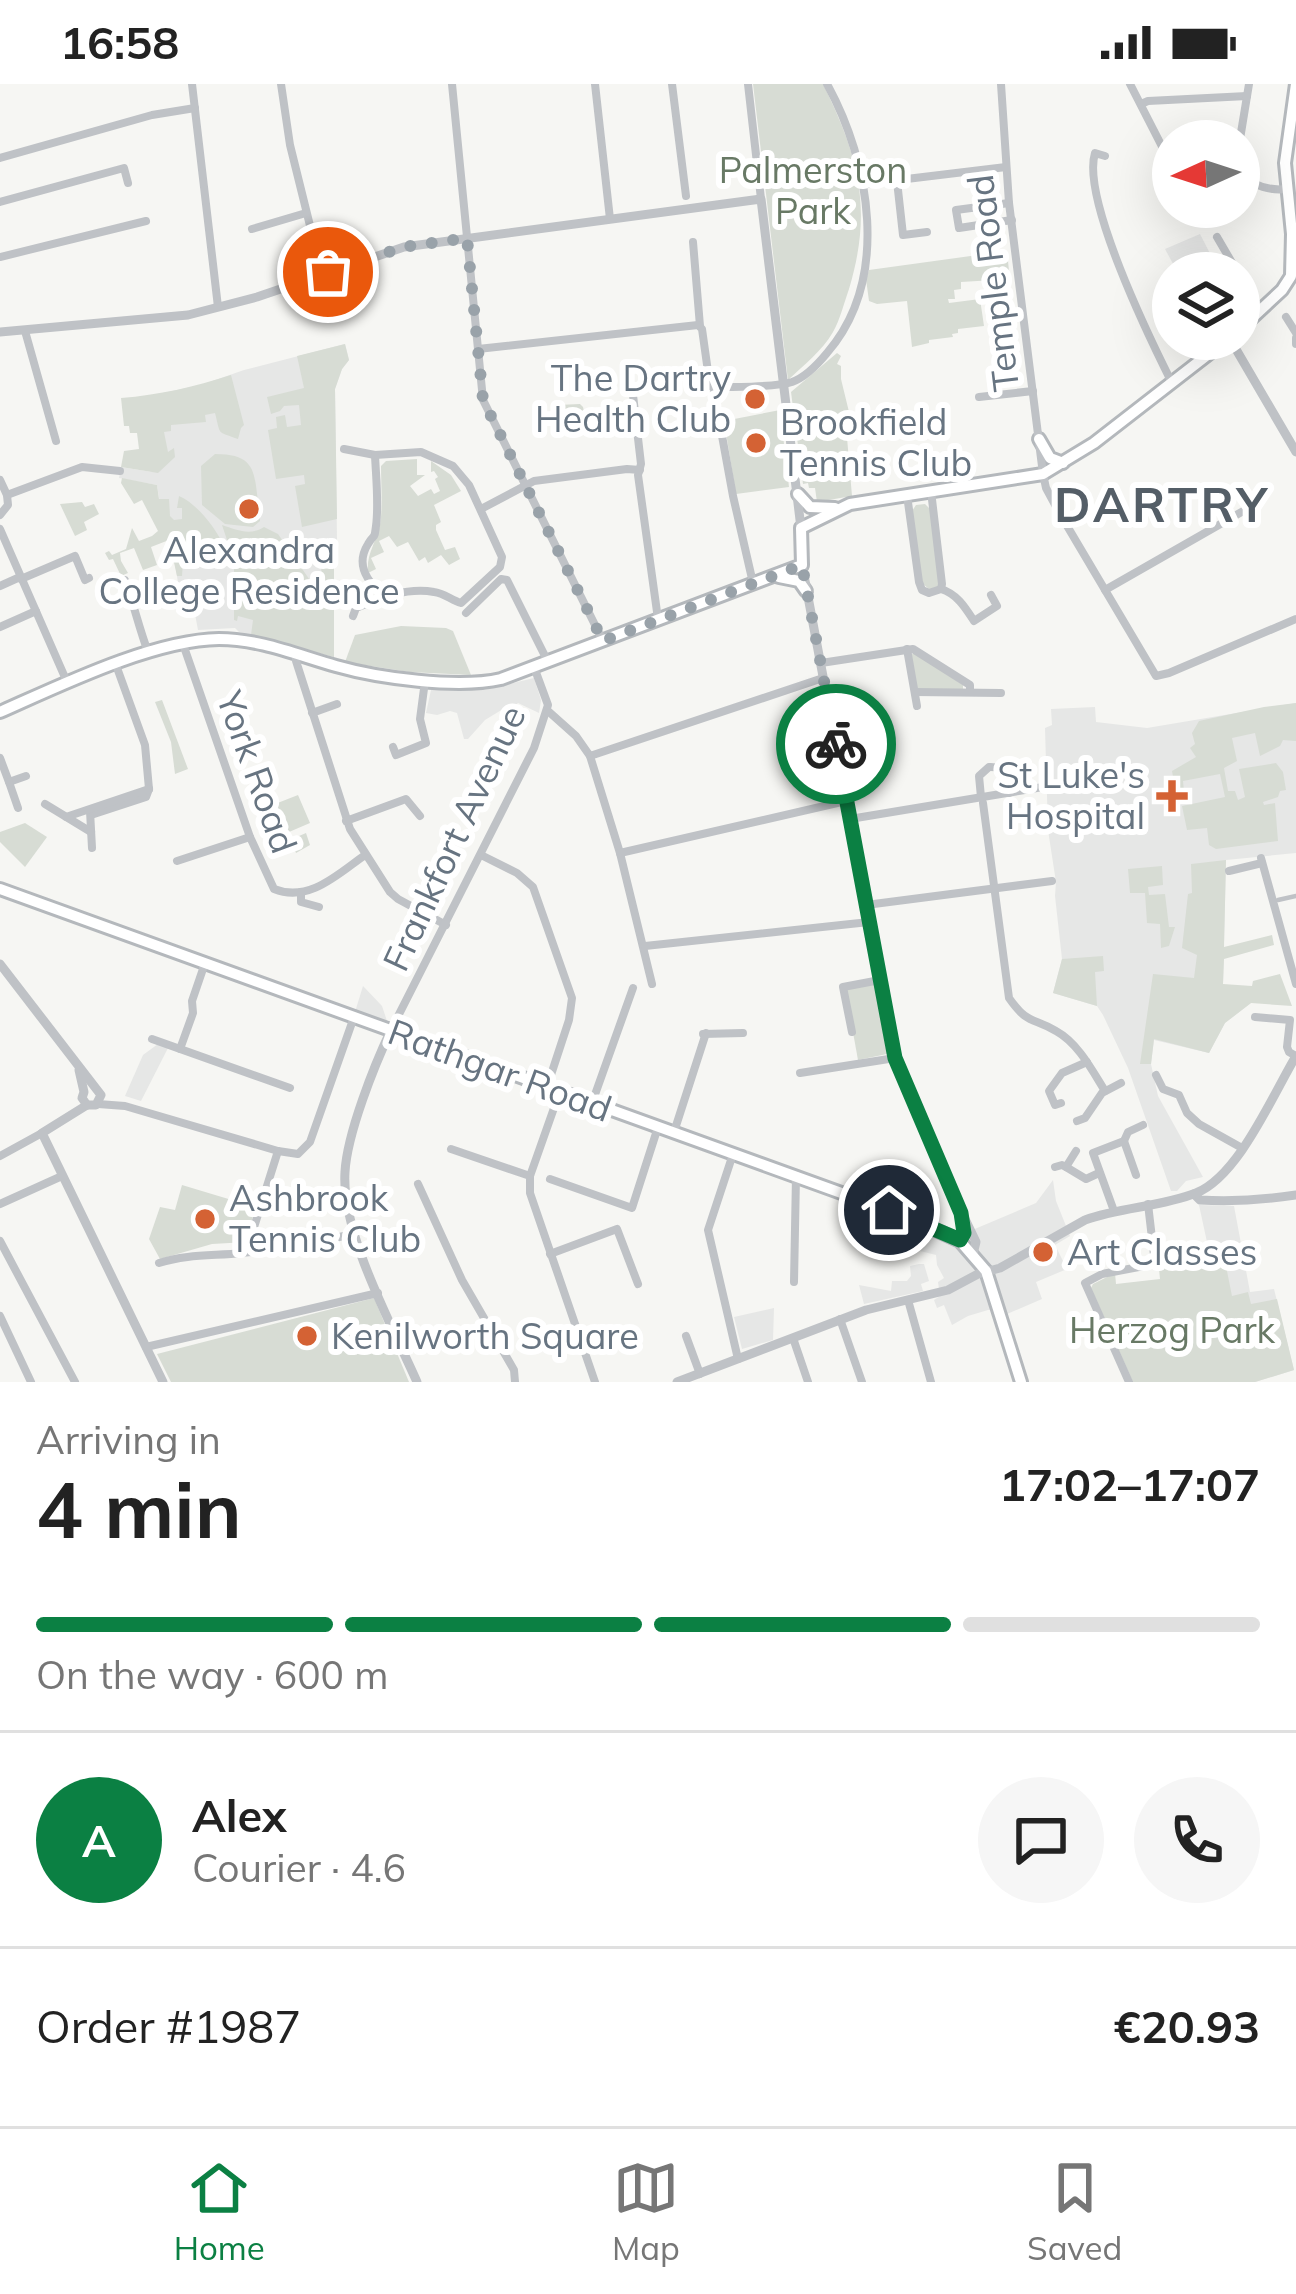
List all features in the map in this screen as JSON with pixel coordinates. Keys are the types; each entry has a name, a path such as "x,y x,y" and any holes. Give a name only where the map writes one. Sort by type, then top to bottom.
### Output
{"main road":[{"path":"1261,310 1293,275 1286,148 1296,84"},
{"path":"799,494 810,507 838,508 1043,474 1094,443 1202,360"},
{"path":"1039,440 1053,460 1063,463"},
{"path":"0,712 183,642 266,644 341,667 426,680 487,682 802,565 801,528 838,508"},
{"path":"774,577 794,579 806,591"},
{"name":"Rathgar Road","path":"0,889 903,1215 960,1240 986,1271 1021,1382"}],"street":[{"path":"192,84 219,309"},
{"path":"281,84 290,145 322,274"},
{"path":"452,84 483,400 603,641"},
{"path":"595,84 610,219"},
{"path":"672,84 686,196"},
{"path":"748,84 801,528"},
{"path":"692,242 710,386 784,384 802,377 838,341 860,286 869,224 865,184 842,110 827,84"},
{"name":"Temple Road","path":"1001,84 1009,203 1046,488 1156,676 1296,619"},
{"path":"1130,84 1152,126"},
{"path":"1243,120 1249,84"},
{"path":"1141,104 1247,96"},
{"path":"0,158 152,115 195,108"},
{"path":"1105,156 1095,153 1092,163 1102,212 1130,297 1172,383"},
{"path":"865,184 1006,167"},
{"path":"0,202 124,168 128,183"},
{"path":"897,181 903,235 927,232"},
{"path":"1260,186 1287,189"},
{"path":"0,332 219,309 404,247 761,199"},
{"path":"1009,203 956,210 958,228 1012,220"},
{"path":"252,229 306,213"},
{"path":"0,257 146,221"},
{"path":"1216,237 1225,252"},
{"path":"1286,317 1296,338"},
{"path":"478,349 700,326"},
{"path":"25,331 56,441"},
{"path":"1241,360 1296,452"},
{"path":"979,397 1033,391"},
{"path":"714,392 753,584"},
{"path":"633,395 658,620"},
{"path":"344,449 375,455 421,452 453,466 481,509 502,557 500,567 460,603 440,592 384,596 356,608 352,616"},
{"path":"375,455 377,521 364,549 363,572 384,596"},
{"path":"7,495 82,467 119,471"},
{"path":"481,509 534,481 640,470"},
{"path":"0,479 8,506 0,515"},
{"path":"932,491 941,589"},
{"path":"907,495 922,590 941,589"},
{"path":"1105,590 1252,506"},
{"path":"0,530 67,683"},
{"path":"0,586 75,556 85,580 89,578"},
{"path":"802,565 895,1058 976,1242 973,1254"},
{"path":"466,613 501,579 507,580 548,662"},
{"path":"125,580 148,652"},
{"path":"941,589 962,603 974,621 997,606 991,596"},
{"path":"0,627 36,611"},
{"name":"York Road","path":"183,642 250,837 274,889 315,889 365,855"},
{"path":"907,649 917,706"},
{"path":"820,663 914,649 970,686 970,692"},
{"path":"296,653 346,821 398,899 446,925"},
{"path":"66,817 146,797 149,789 145,746 116,665"},
{"name":"Frankfort Avenue","path":"391,1030 534,748 548,711 534,667"},
{"path":"590,756 823,678"},
{"path":"393,748 396,755 426,743 420,719 426,680"},
{"path":"915,692 1001,693"},
{"path":"312,713 337,704"},
{"path":"548,711 590,756 652,984"},
{"path":"1,765 18,808"},
{"path":"1009,793 1005,773 998,767 984,769 978,781 1009,998 1022,1016 1057,1031 1071,1044 1105,1090"},
{"path":"9,782 26,776"},
{"path":"850,819 1043,787"},
{"path":"346,821 406,799 420,816"},
{"path":"620,853 846,801"},
{"path":"45,803 91,832"},
{"path":"90,813 92,848"},
{"path":"177,862 250,837"},
{"path":"481,854 533,886 572,998 530,1193 596,1382"},
{"path":"1228,871 1262,860 1296,983"},
{"path":"866,905 1052,881"},
{"path":"301,892 301,902 319,907"},
{"path":"1278,900 1296,896"},
{"path":"645,946 869,922"},
{"path":"180,1049 205,963"},
{"path":"0,964 77,1065 93,1096 298,1154 310,1142 355,1017"},
{"path":"852,1032 843,987 880,980"},
{"path":"592,1103 632,988"},
{"path":"677,1382 706,1376 866,1310 939,1293 1000,1268 1085,1220 1210,1186 1242,1148 1296,1056 1286,1047 1290,1020 1255,1018"},
{"path":"391,1030 362,1107 344,1175 354,1234 417,1382"},
{"path":"674,1132 704,1034 743,1033"},
{"path":"152,1039 290,1088"},
{"path":"800,1073 895,1058"},
{"path":"1055,1105 1049,1090 1062,1073 1087,1061"},
{"path":"1156,1075 1163,1089 1179,1095 1187,1113 1199,1124 1242,1148"},
{"path":"1077,1120 1085,1118 1105,1090 1121,1083"},
{"path":"0,1156 93,1096"},
{"path":"1136,1175 1124,1141 1128,1132 1143,1125"},
{"path":"550,1179 634,1210 658,1127"},
{"path":"42,1132 163,1382"},
{"path":"1114,1211 1094,1153 1124,1141"},
{"path":"451,1149 530,1176"},
{"path":"251,1252 250,1240 278,1151"},
{"path":"1076,1151 1060,1167 1086,1178 1099,1173"},
{"path":"733,1154 708,1231 738,1359"},
{"path":"0,1204 62,1176"},
{"path":"794,1282 796,1176"},
{"path":"418,1184 462,1280 514,1370 515,1382"},
{"path":"1210,1186 1228,1202"},
{"path":"1194,1194 1200,1200 1228,1202 1295,1198"},
{"path":"1129,1382 1085,1283 1102,1274 1155,1264 1148,1204"},
{"path":"960,1240 964,1233 961,1213"},
{"path":"550,1254 617,1229 638,1284"},
{"path":"159,1263 354,1234"},
{"path":"0,1241 75,1382"},
{"path":"146,1347 378,1292"},
{"path":"908,1300 931,1382"},
{"path":"0,1319 31,1382"},
{"path":"840,1319 862,1382"},
{"path":"686,1336 706,1376"},
{"path":"793,1338 808,1382"}],"shaded area":[{"path":"1200,234 1209,252 1167,252"},
{"name":"Alexandra College Residence","path":"345,344 349,360 335,389 334,657 235,628 198,630 190,588 179,589 157,485 119,478 121,467 152,472 153,395"},
{"path":"534,678 541,700 539,713 518,703 485,720 468,739 464,739 457,713 426,713 431,690 485,690"},
{"path":"1296,703 1296,853 1226,860 1223,984 1251,1003 1225,1023 1209,1053 1154,1040 1151,1064 1158,1096 1203,1177 1171,1191 1128,1068 1103,1015 1097,1006 1053,993 1062,959 1048,830 1045,728 1052,725 1051,709 1095,707 1096,722 1147,728"},
{"path":"363,986 382,1006 388,1024 355,1012"},
{"path":"158,1044 168,1048 141,1101 125,1096 143,1055"},
{"path":"1053,1180 1070,1236 1055,1245 1067,1269 1036,1282 1042,1299 1007,1314 988,1310 952,1325 944,1305 937,1308 934,1300 940,1296 938,1282 944,1278 936,1255 920,1251 899,1231 905,1216 960,1240 970,1231 1036,1203"},
{"path":"1199,1205 1234,1206 1250,1292 1274,1289 1294,1370 1255,1382 1210,1256"},
{"path":"924,1264 929,1281 921,1284 923,1291 864,1304 859,1285 891,1291 892,1281 907,1281 911,1276 910,1266"},
{"path":"774,1308 773,1340 742,1349 734,1317"}],"green space":[{"name":"Palmerston Park","path":"753,84 823,84 846,136 861,208 856,260 840,317 824,345 788,380"},
{"path":"1007,251 1009,271 994,273 994,280 961,282 961,289 954,290 955,299 948,299 949,303 980,299 984,326 958,329 953,337 912,347 907,301 869,301 869,270"},
{"path":"345,344 349,360 335,389 337,519 302,527 295,486 305,484 304,475 276,479 268,430 277,428 276,417 285,415 287,427 301,425 299,405 284,406 271,414 267,397 304,388 297,356"},
{"path":"837,353 849,412 845,414 852,496 817,502 815,488 803,484 791,392"},
{"path":"231,375 244,425 238,439 220,432 215,413 205,415 206,422 171,425 171,431 164,432 168,452 174,448 175,457 158,473 121,467 124,451 139,449 137,433 124,426 121,398"},
{"path":"580,404 587,425 564,433 556,408"},
{"name":"Brookfield Tennis Club","path":"780,410 789,487 736,494 724,421"},
{"path":"215,454 240,458 252,470 260,514 253,527 225,524 202,505 201,466"},
{"path":"417,459 417,475 425,475 410,486 418,496 431,489 434,494 440,491 431,461 451,475 461,491 434,505 441,522 436,530 445,550 455,547 460,559 449,565 441,555 428,563 425,557 419,561 408,542 397,547 389,536 379,541 384,552 371,558 376,569 368,573 368,560 381,518 381,466 386,461"},
{"path":"122,478 157,485 159,499 169,499 174,520 182,519 179,496 198,510 223,544 211,546 211,565 183,562 182,576 177,576 169,540 151,547 157,565 143,570 134,548 120,553 128,573 121,576 105,553 126,549 132,528 139,541 158,531 142,500 134,504"},
{"path":"82,502 85,507 94,504 99,514 84,522 87,530 75,536 60,504"},
{"path":"925,504 930,509 940,583 930,590 922,583 912,511"},
{"path":"222,525 249,532 264,527 278,534 316,589 322,589 321,560 334,565 334,657 251,635 253,620 238,616 234,620 234,561"},
{"path":"401,626 453,631 471,675 345,662 355,635"},
{"path":"914,653 963,685 963,689 916,687"},
{"path":"162,700 188,769 175,774 171,742 155,702"},
{"path":"1296,703 1296,741 1283,740 1260,756 1255,733 1232,738 1237,761 1224,768 1228,791 1235,791 1238,800 1245,797 1239,769 1276,763 1283,772 1286,790 1263,802 1275,803 1278,841 1216,849 1209,845 1207,828 1187,830 1182,806 1225,797 1220,774 1183,781 1184,791 1176,793 1172,771 1196,757 1190,748 1199,721"},
{"path":"298,795 310,823 289,832 292,839 306,833 310,845 296,853 275,804"},
{"path":"25,823 47,837 25,867 0,842 0,832"},
{"path":"1226,860 1224,947 1272,935 1274,945 1224,959 1223,984 1252,986 1253,981 1280,974 1292,1006 1251,1003 1225,1023 1209,1053 1154,1039 1151,1064 1140,1064 1153,974 1194,978 1197,955 1182,948 1188,894 1192,893 1191,864"},
{"path":"1162,866 1163,885 1148,887 1149,895 1165,894 1169,927 1175,927 1169,946 1161,948 1160,924 1147,923 1145,893 1130,893 1128,869"},
{"path":"1103,956 1104,971 1095,972 1097,1006 1053,993 1062,959"},
{"path":"875,983 887,1054 858,1060 845,988"},
{"name":"Ashbrook Tennis Club","path":"182,1185 255,1207 247,1242 212,1244 160,1259 149,1239 160,1207 175,1210"},
{"name":"Herzog Park","path":"1210,1247 1211,1253 1223,1251 1232,1296 1248,1292 1251,1304 1277,1299 1294,1370 1255,1382 1133,1382 1093,1284 1115,1273 1116,1284 1160,1279 1158,1259 1202,1254 1203,1259 1209,1256"},
{"name":"Kenilworth Square","path":"374,1298 409,1382 171,1382 157,1354"}],"way so far":[{"path":"328,272 404,247 467,238 483,400 603,641 802,565 836,744"}],"place":[{"name":"The Dartry Health Club","path":"755,399"},
{"name":"Brookfield Tennis Club","path":"756,443"},
{"name":"Alexandra College Residence","path":"249,509"},
{"name":"St Luke's Hospital","path":"1172,796"},
{"name":"Ashbrook Tennis Club","path":"205,1219"},
{"name":"Art Classes","path":"1043,1252"},
{"name":"Kenilworth Square","path":"307,1336"}],"district":[{"name":"DARTRY","path":"1162,505"}],"route":[{"path":"836,744 895,1058 961,1213 964,1233 960,1240 889,1210"}]}
